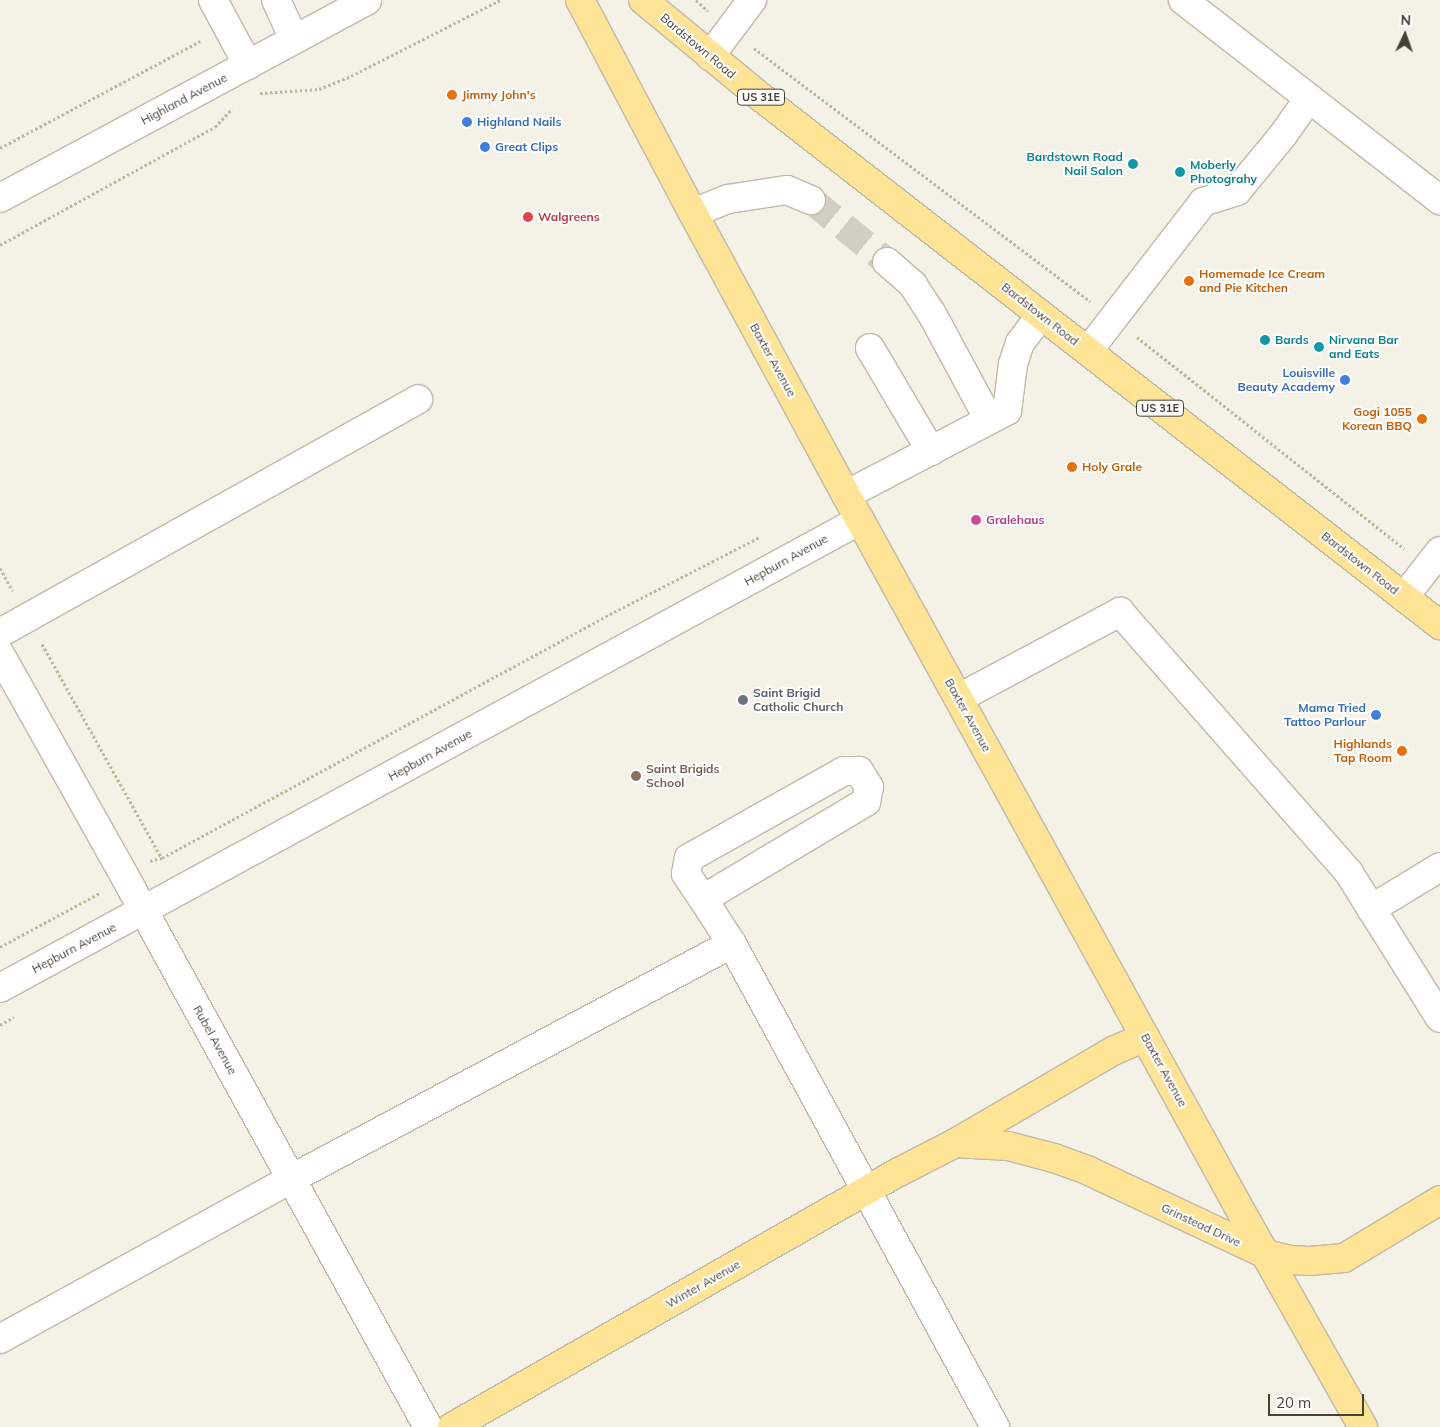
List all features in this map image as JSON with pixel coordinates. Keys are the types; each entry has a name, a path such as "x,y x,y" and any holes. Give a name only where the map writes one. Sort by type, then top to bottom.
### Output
{"main road":[{"name":"Baxter Avenue","path":"580,0 692,213 846,495 1265,1254 1364,1427"},
{"name":"Bardstown Road","path":"644,0 710,56 1440,625"},
{"name":"Winter Avenue","path":"452,1427 866,1190 955,1143 1115,1050 1145,1037"},
{"name":"Grinstead Drive","path":"955,1143 1008,1146 1075,1165 1265,1254 1309,1261 1344,1258 1440,1200"}],"street":[{"path":"213,0 248,65"},
{"path":"276,0 294,39"},
{"name":"Highland Avenue","path":"0,198 367,0"},
{"path":"710,56 752,0"},
{"path":"1183,0 1440,200"},
{"path":"1088,351 1203,202 1237,191 1283,135 1309,98"},
{"path":"692,213 728,199 787,190 811,200"},
{"path":"887,262 913,285 932,314 989,420"},
{"path":"846,495 1007,411 1015,357 1020,343 1041,315"},
{"path":"870,348 931,451"},
{"path":"0,633 418,399"},
{"name":"Hepburn Avenue","path":"0,988 860,520"},
{"path":"1404,597 1434,559"},
{"path":"958,698 1120,612 1349,873 1440,1018"},
{"name":"Rubel Avenue","path":"0,654 121,869 428,1427"},
{"path":"703,899 866,802 869,787 859,771 844,772 689,858 686,874 732,944 995,1427"},
{"path":"1371,909 1440,867"},
{"path":"0,1339 291,1180 732,944"}],"path":[{"path":"256,94 319,89 351,76 500,0"},
{"path":"696,0 729,31 783,68 1434,559"},
{"path":"0,148 205,39"},
{"path":"0,245 214,127 234,107"},
{"path":"0,948 99,895 121,869 162,858 614,612 767,533"},
{"path":"41,642 162,858"}],"tunnel":[{"path":"811,200 887,262"}],"place":[{"name":"Jimmy John's","path":"452,95"},
{"name":"Highland Nails","path":"467,122"},
{"name":"Great Clips","path":"485,147"},
{"name":"Bardstown Road Nail Salon","path":"1133,164"},
{"name":"Moberly Photograhy","path":"1180,172"},
{"name":"Walgreens","path":"528,217"},
{"name":"Homemade Ice Cream and Pie Kitchen","path":"1189,281"},
{"name":"Bards","path":"1265,340"},
{"name":"Nirvana Bar and Eats","path":"1319,347"},
{"name":"Louisville Beauty Academy","path":"1345,380"},
{"name":"Gogi 1055 Korean BBQ","path":"1422,419"},
{"name":"Holy Grale","path":"1072,467"},
{"name":"Gralehaus","path":"976,520"},
{"name":"Saint Brigid Catholic Church","path":"743,700"},
{"name":"Mama Tried Tattoo Parlour","path":"1376,715"},
{"name":"Highlands Tap Room","path":"1402,751"},
{"name":"Saint Brigids School","path":"636,776"}]}
